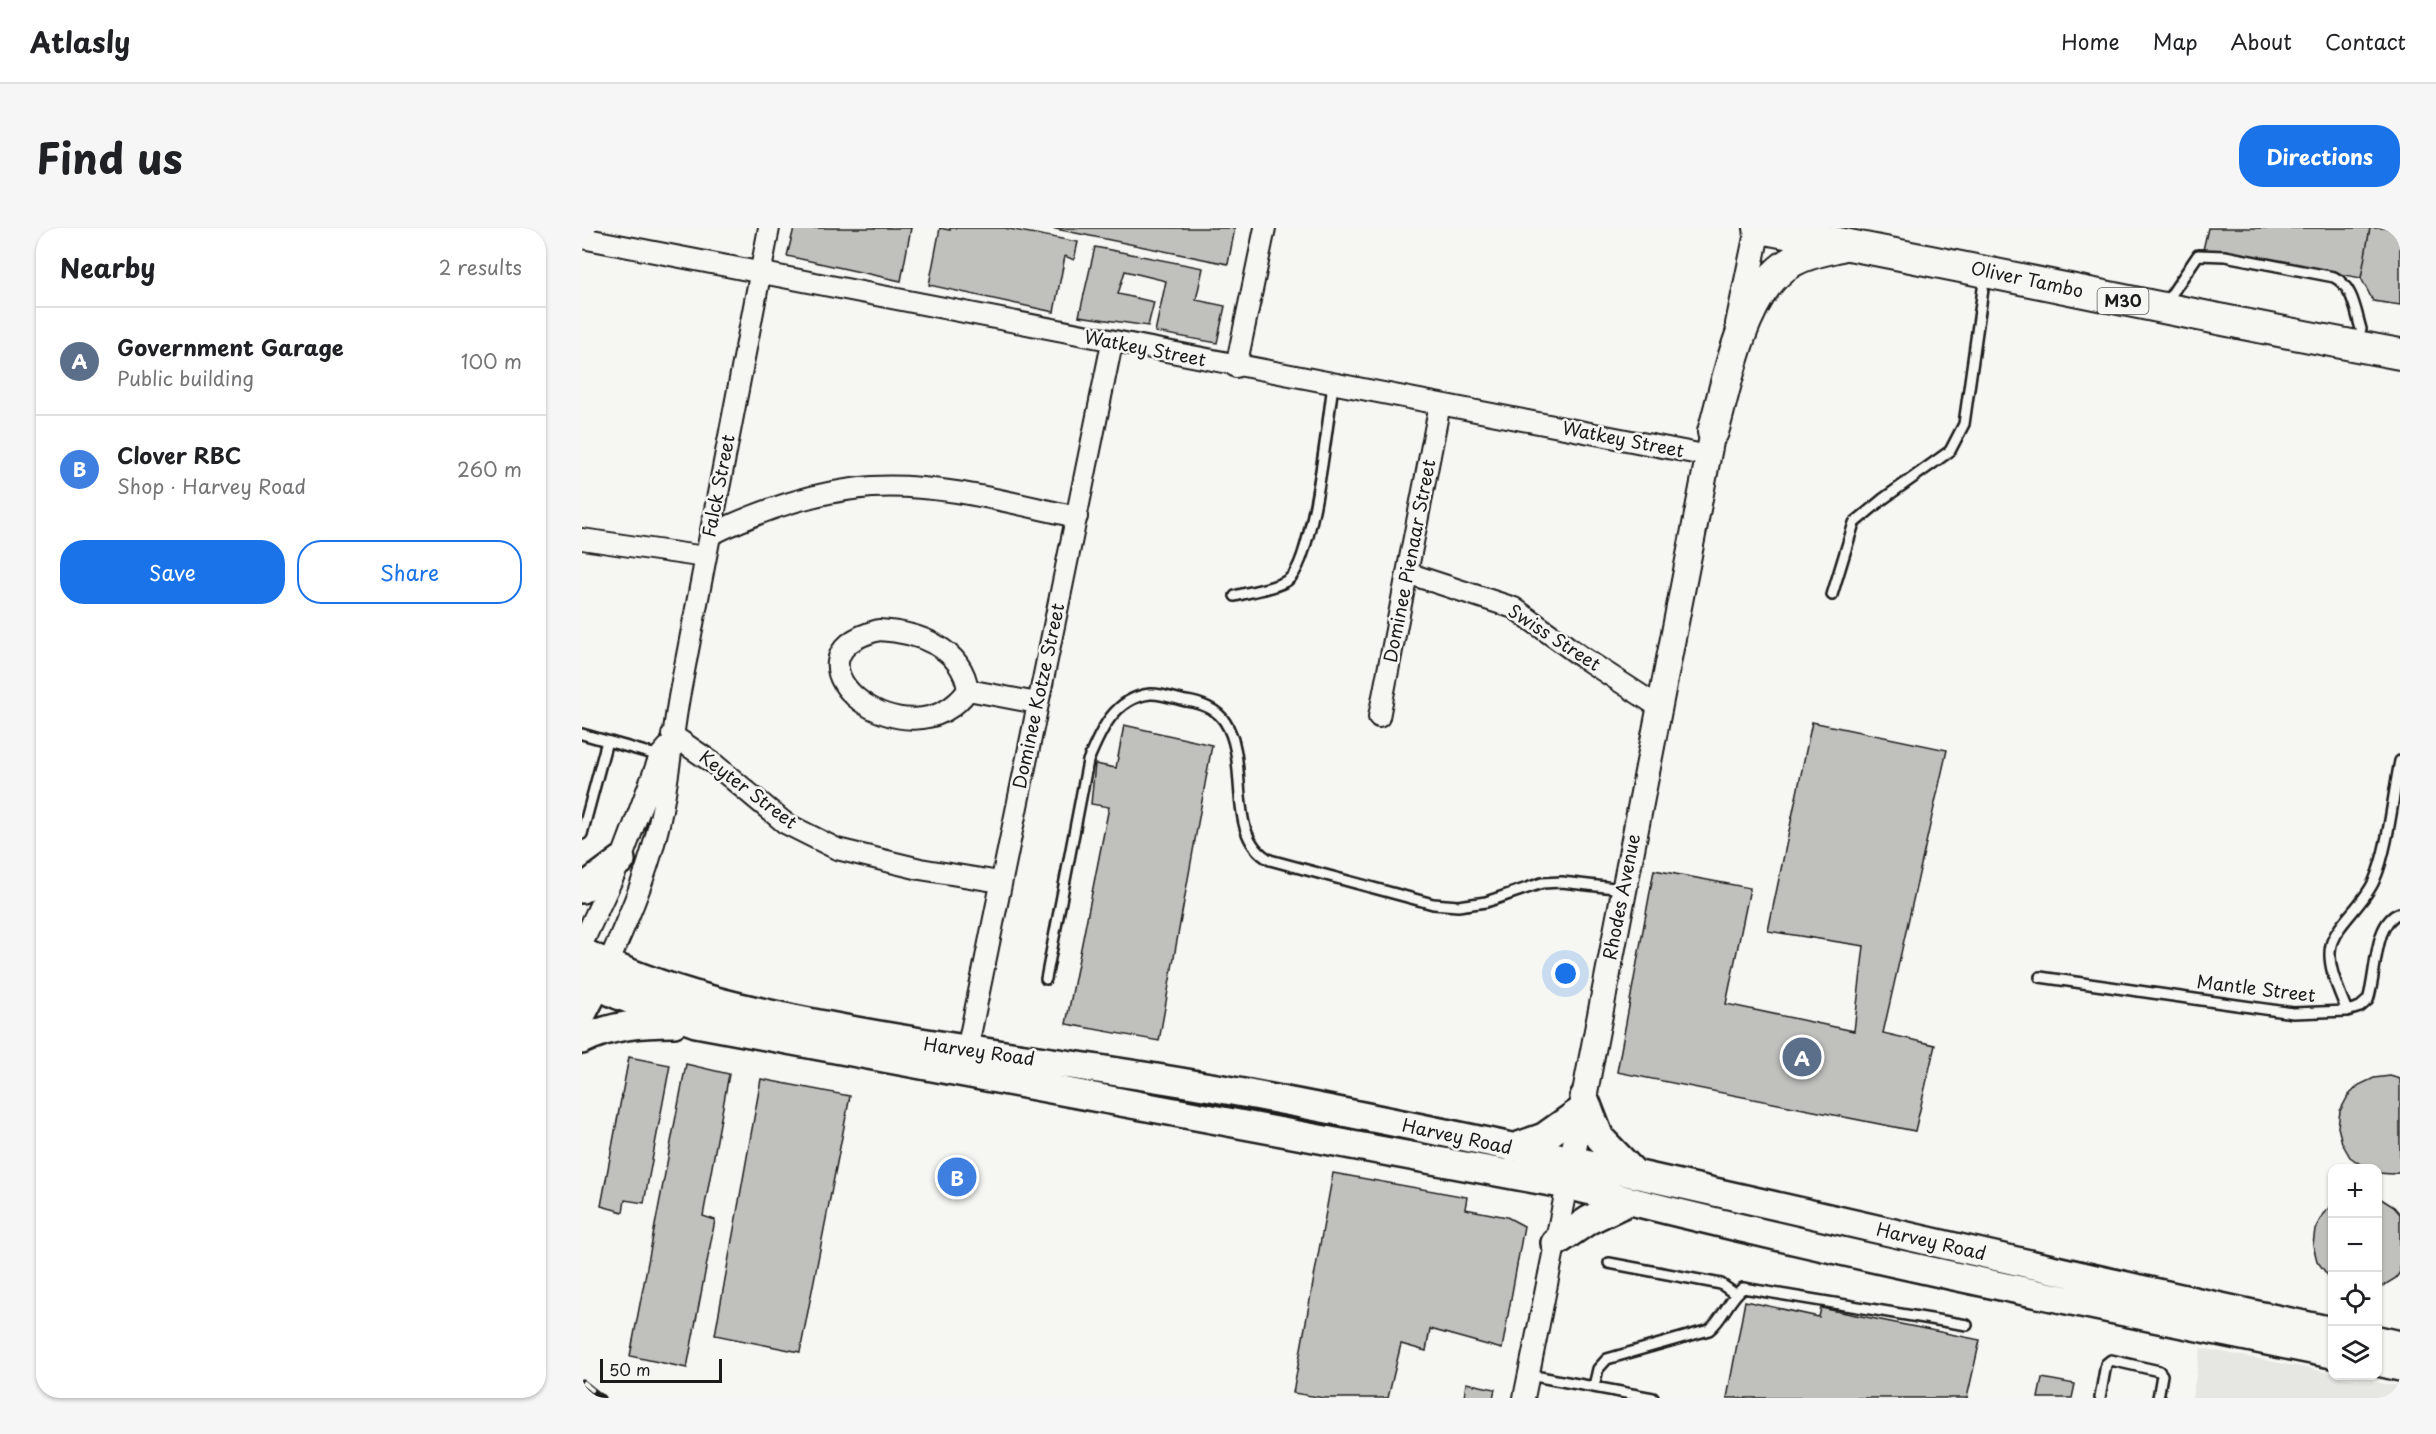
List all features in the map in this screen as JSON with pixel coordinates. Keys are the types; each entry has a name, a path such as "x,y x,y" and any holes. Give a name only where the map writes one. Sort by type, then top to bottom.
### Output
{"main road":[{"name":"Oliver Tambo","path":"1759,228 1844,233 2400,354"},
{"name":"Oliver Tambo","path":"1844,233 1985,272 2171,296 2400,336"},
{"path":"1711,444 1741,335 1763,287 1778,270 1844,233"},
{"path":"582,890 621,860"},
{"name":"Harvey Road","path":"582,952 596,976 664,1014 696,1023 965,1061 1177,1080 1514,1148 1629,1201 2087,1305 2328,1353"},
{"path":"582,1014 596,976"},
{"name":"Harvey Road","path":"596,976 965,1061 1570,1173 1636,1175 2328,1329"},
{"path":"582,1040 605,1029 627,1025 696,1023"},
{"path":"1514,1148 1544,1137 1583,1104 1600,1138 1609,1150 1636,1175"},
{"path":"1555,1243 1589,1220 1629,1201"},
{"path":"2087,1305 2092,1278"},
{"path":"2382,1341 2400,1345"},
{"path":"2382,1363 2400,1367"}],"street":[{"name":"Falck Street","path":"582,945 621,860 667,745 769,228"},
{"path":"1236,367 1265,228"},
{"name":"Rhodes Avenue","path":"1719,396 1718,377 1745,228"},
{"name":"Rhodes Avenue","path":"1524,1398 1570,1173 1719,396 1726,378 1759,228"},
{"name":"Watkey Street","path":"582,238 761,271 1112,343 1333,385 1440,404 1711,444"},
{"name":"Dominee Kotze Street","path":"965,1061 1112,343"},
{"name":"Dominee Pienaar Street","path":"1379,717 1440,404"},
{"path":"710,535 781,505 822,494 873,487 916,488 966,494 1077,517"},
{"path":"582,539 705,557"},
{"name":"Swiss Street","path":"1407,573 1514,608 1582,657 1659,707"},
{"path":"879,630 896,631 919,637 944,649 966,676 968,690 960,701 945,711 929,717 893,716 878,712 850,696 842,682 838,666 842,652 849,643 862,635 879,630"},
{"path":"968,690 1037,703"},
{"name":"Falck Street","path":"596,976 656,836 671,758 667,745"},
{"name":"Keyter Street","path":"667,745 713,763 785,823 837,849 920,869 1000,882"}],"lane":[{"path":"2171,296 2198,255 2225,256 2334,277 2344,282 2350,291 2361,329"},
{"path":"1832,594 1854,523 1882,499 1950,451 1964,424 1985,272"},
{"path":"1235,596 1289,580 1300,564 1309,536 1333,385"},
{"path":"1046,980 1088,761 1101,730 1116,710 1132,698 1152,694 1193,702 1212,709 1225,720 1233,737 1247,837 1256,851 1270,860 1432,904 1458,906 1486,902 1542,883 1562,882 1623,890"},
{"path":"582,734 607,741 667,745"},
{"path":"582,834 607,741"},
{"path":"2400,761 2375,880 2360,906 2342,925 2330,946 2333,973 2347,1011 2360,1007 2368,1000 2382,926 2391,916 2400,912"},
{"name":"Mantle Street","path":"2040,976 2293,1013 2347,1011"},
{"path":"1609,1263 1721,1284 1735,1294"},
{"path":"1594,1386 1598,1369 1607,1359 1709,1330 1718,1323 1735,1294 1743,1288 1751,1287 1966,1325"},
{"path":"2100,1398 2106,1364 2111,1360 2160,1371 2162,1375 2158,1398"},
{"path":"1529,1375 1653,1398"}],"shaded area":[{"path":"2201,1348 2328,1372 2328,1380 2359,1380 2400,1386 2400,1398 2192,1398"}],"building":[{"path":"794,228 911,228 901,281 787,256"},
{"path":"940,228 950,230 950,228 1004,228 1078,242 1074,260 1065,256 1054,312 929,285"},
{"path":"1051,228 1235,228 1228,264"},
{"path":"2208,228 2370,228 2361,278 2203,250"},
{"path":"2370,228 2400,228 2400,305 2373,301 2361,278"},
{"path":"1095,247 1203,268 1196,300 1225,306 1217,343 1155,332 1166,281 1125,271 1118,294 1154,302 1148,326 1079,316"},
{"path":"1812,722 1947,750 1883,1033 1935,1045 1915,1131 1617,1072 1654,870 1750,888 1726,1004 1854,1031 1864,946 1768,931"},
{"path":"1124,725 1212,745 1159,1041 1066,1024 1109,807 1091,804 1095,764 1116,768"},
{"path":"629,1057 670,1065 644,1203 625,1200 623,1212 601,1206"},
{"path":"686,1064 729,1074 703,1216 715,1220 687,1368 630,1356"},
{"path":"2390,1076 2400,1079 2400,1171 2392,1174 2382,1173 2382,1164 2360,1164 2350,1157 2342,1143 2338,1127 2340,1111 2348,1096 2359,1085 2374,1078"},
{"path":"761,1079 850,1096 800,1352 715,1335"},
{"path":"1333,1173 1467,1197 1465,1209 1507,1217 1524,1226 1502,1349 1430,1329 1426,1351 1401,1344 1388,1398 1324,1398 1293,1393"},
{"path":"2382,1200 2400,1214 2400,1272 2396,1278 2382,1287"},
{"path":"2328,1209 2328,1276 2317,1261 2313,1245 2315,1229"},
{"path":"1745,1301 1819,1317 1821,1308 1980,1340 1967,1398 1727,1398"},
{"path":"2042,1378 2075,1384 2072,1398 2038,1398"},
{"path":"1466,1383 1495,1389 1493,1398 1464,1398"}],"railway":[{"path":"582,1382 602,1398"},
{"path":"582,1395 586,1398"}],"place":[{"name":"Government Garage","path":"1802,1057"},
{"name":"Clover RBC","path":"957,1177"}]}
